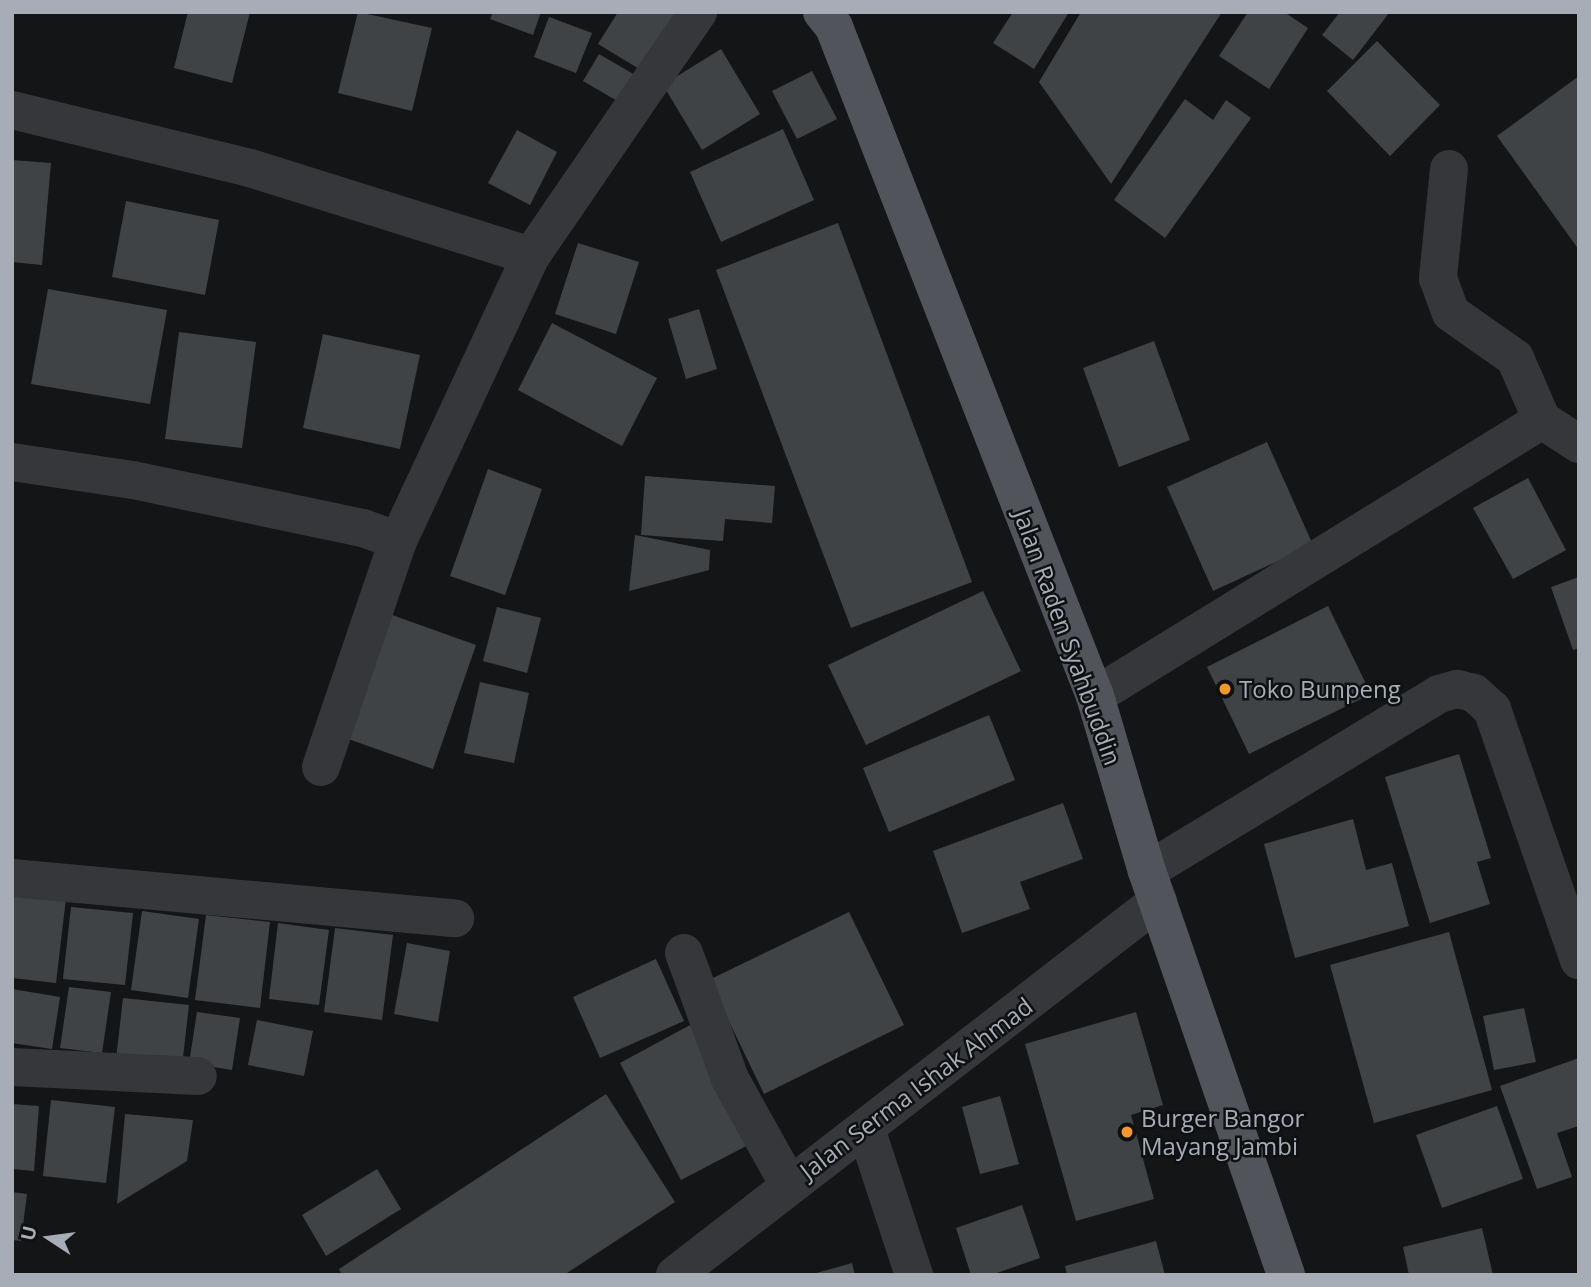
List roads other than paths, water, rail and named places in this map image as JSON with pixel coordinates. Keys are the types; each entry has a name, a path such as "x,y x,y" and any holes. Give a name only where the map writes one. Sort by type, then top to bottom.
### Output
{"main road":[{"name":"Jalan Raden Syahbuddin","path":"834,17 1095,696 1153,886 1286,1275"}],"street":[{"path":"321,767 398,541 531,256 698,12"},
{"path":"12,110 250,169 531,256"},
{"path":"1449,169 1438,278 1451,313 1515,358 1542,420 1579,444"},
{"path":"1095,696 1542,420"},
{"path":"12,462 134,480 363,528 398,541"},
{"name":"Jalan Serma Ishak Ahmad","path":"675,1275 789,1185 866,1129 1153,886 1439,694 1457,689 1474,693 1492,709 1579,960"},
{"path":"12,878 455,918"},
{"path":"684,953 730,1079 789,1185"},
{"path":"12,1067 198,1076"},
{"path":"866,1129 914,1275"}],"place":[{"name":"Toko Bunpeng","path":"1225,689"},
{"name":"Burger Bangor Mayang Jambi","path":"1127,1132"}]}
